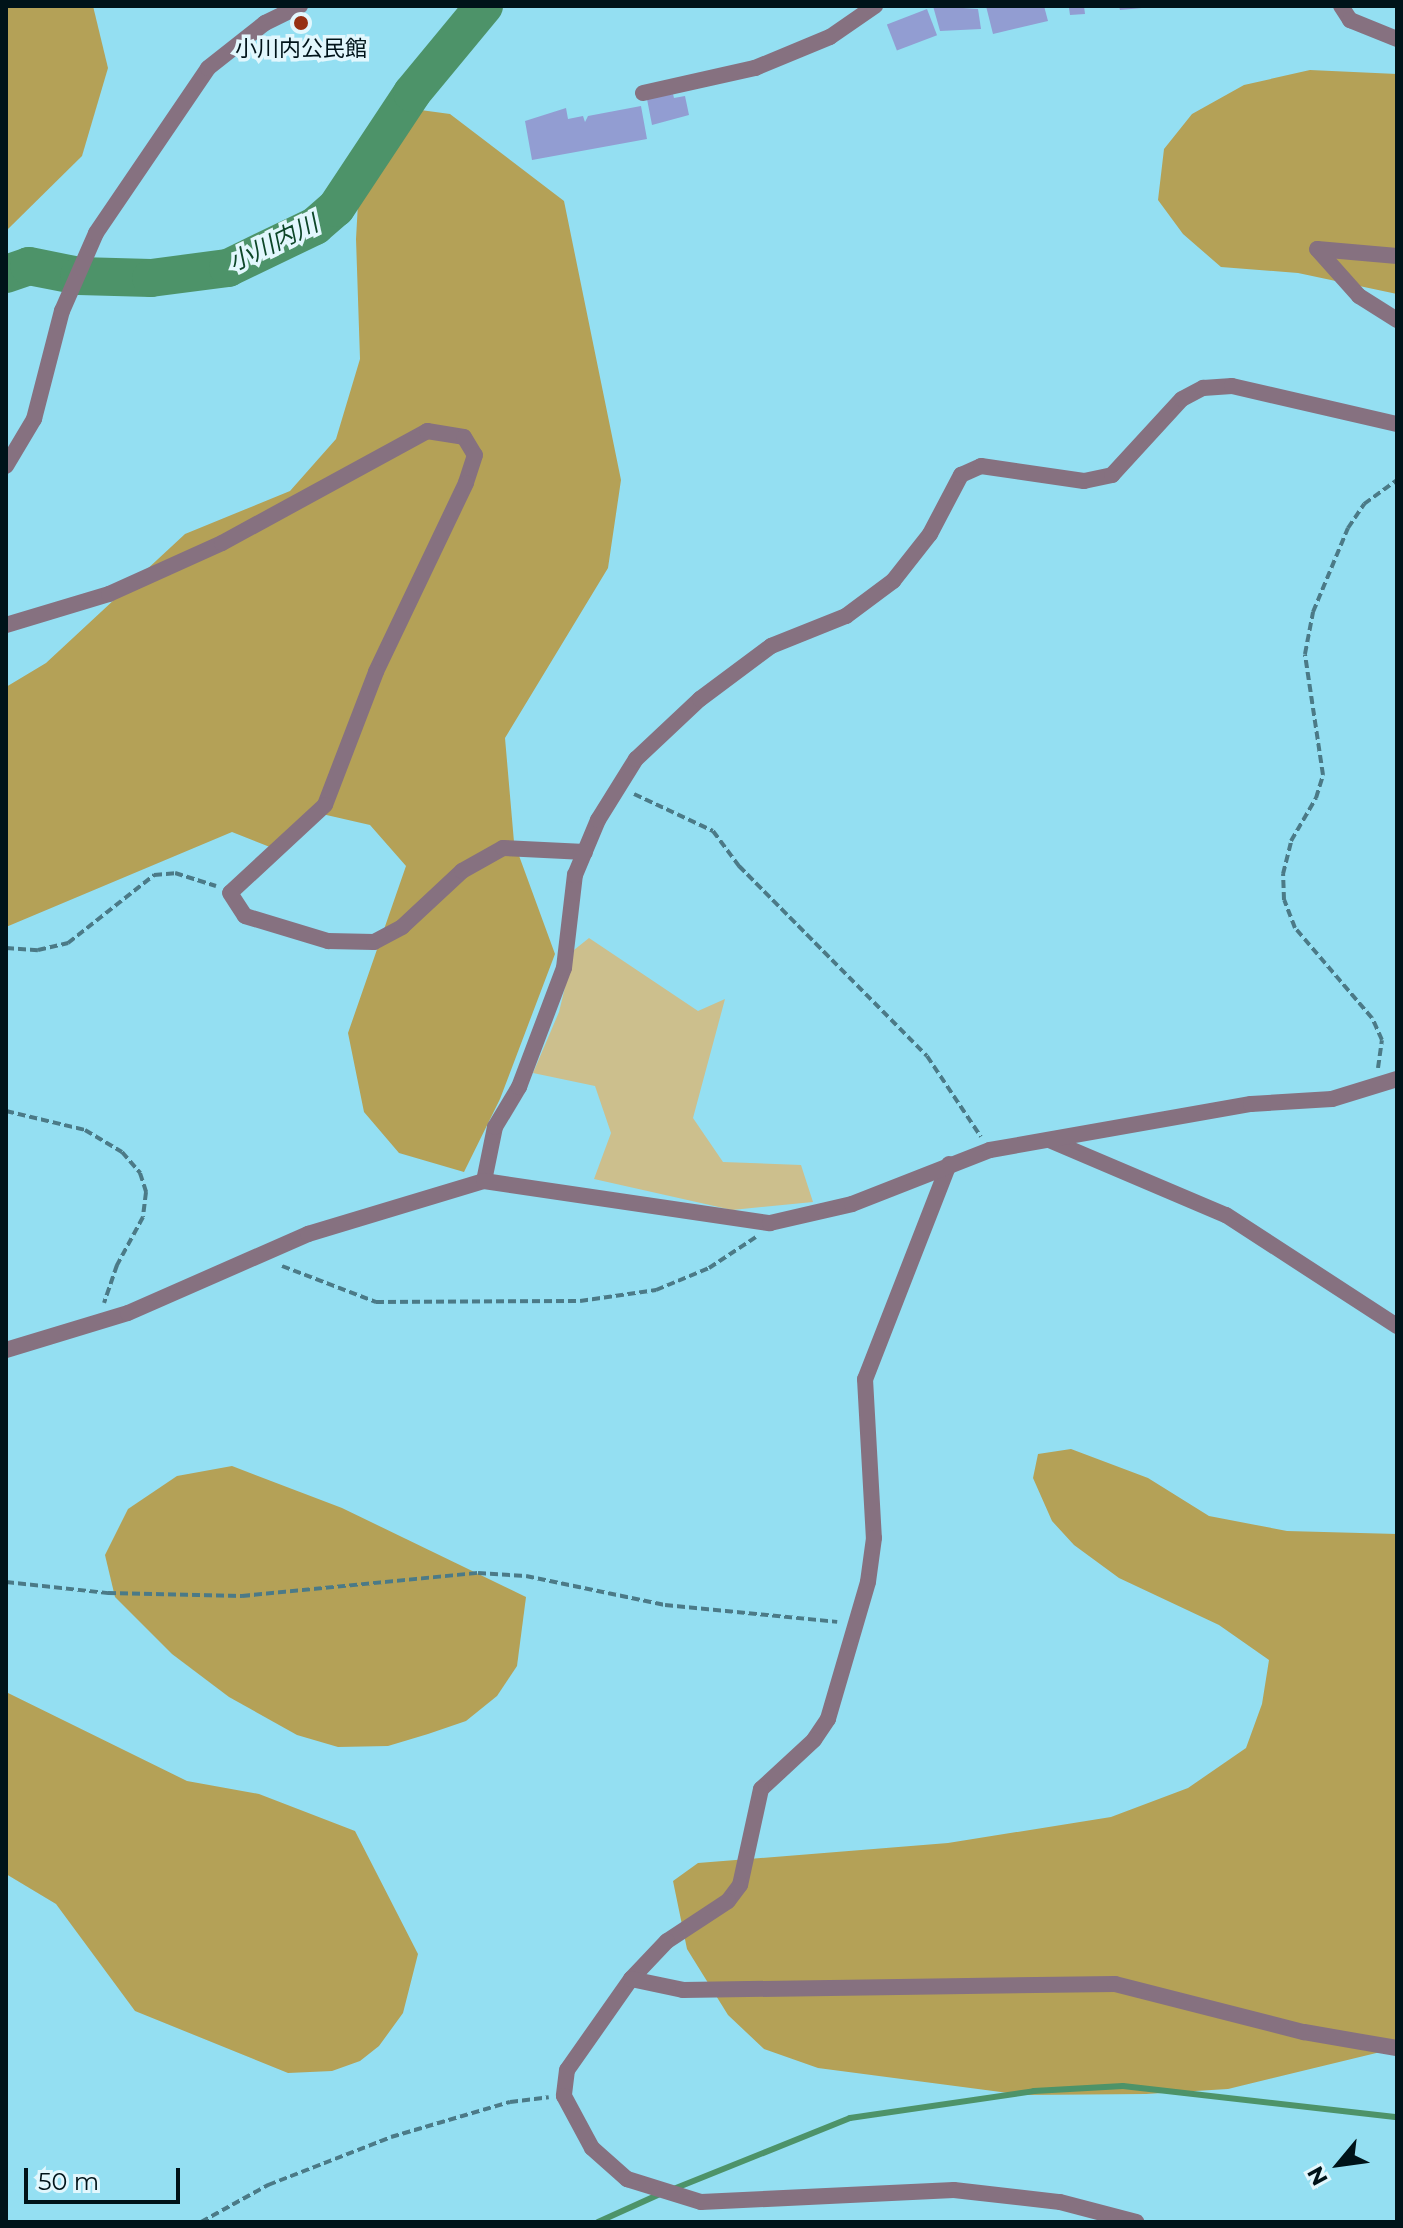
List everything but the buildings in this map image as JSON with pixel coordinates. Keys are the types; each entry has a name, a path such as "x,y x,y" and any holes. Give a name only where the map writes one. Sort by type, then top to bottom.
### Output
{"street":[{"path":"6,466 34,419 62,311 96,233 208,68 265,23 300,6"},
{"path":"643,93 755,68 830,37 875,6"},
{"path":"1341,6 1350,20 1397,39"},
{"path":"1397,256 1317,249 1359,296 1397,320"},
{"path":"484,1181 495,1127 519,1087 564,968 575,875 598,820 621,788 636,759 700,699 771,646 846,616 893,581 930,534 961,475 981,466 1084,481 1112,475 1182,399 1203,388 1232,386 1397,424"},
{"path":"6,625 109,594 222,543 427,431 464,437 475,455 466,483 376,672 325,805 230,893 245,916 328,941 374,942 402,927 462,871 503,848 585,852"},
{"path":"6,1350 128,1313 264,1253 484,1181 770,1223 852,1204 990,1150 1251,1104 1332,1099 1397,1079"},
{"path":"1048,1139 1226,1215 1397,1326"},
{"path":"949,1164 865,1379 874,1538 855,1624 828,1719 814,1740 761,1789 740,1885 728,1901 667,1941 631,1979 567,2070 564,2096 592,2148 627,2179 701,2202 954,2190 1060,2202 1136,2222"},
{"path":"631,1979 683,1990 1115,1984 1304,2032 1397,2048"}],"path":[{"path":"1376,1084 1382,1040 1372,1018 1295,928 1284,900 1283,874 1291,841 1316,798 1323,775 1305,654 1313,612 1356,516 1380,488 1397,480"},
{"path":"621,788 713,831 739,866 927,1056 990,1150"},
{"path":"6,948 38,950 68,943 154,875 203,880 230,893"},
{"path":"6,1111 85,1130 122,1152 140,1173 146,1192 143,1217 117,1265 99,1321"},
{"path":"264,1253 279,1265 376,1302 580,1301 656,1290 709,1268 745,1248 770,1223"},
{"path":"6,1582 108,1593 242,1596 478,1573 526,1576 665,1605 855,1624"},
{"path":"201,2222 268,2185 391,2137 510,2102 564,2096"}],"shaded area":[{"path":"6,6 93,6 108,68 82,156 6,231"},
{"path":"1310,70 1397,74 1397,294 1298,273 1221,267 1183,234 1158,200 1164,149 1192,114 1244,85"},
{"path":"391,106 450,114 564,201 621,480 608,568 505,738 514,842 555,954 500,1099 464,1172 399,1153 364,1112 348,1033 406,866 370,825 309,811 275,849 232,832 6,927 6,687 46,663 185,534 290,491 336,439 360,359 356,239 361,149"},
{"path":"589,938 698,1011 725,999 693,1118 723,1162 801,1165 813,1202 732,1210 594,1179 611,1133 595,1086 533,1073 559,1012 574,950"},
{"path":"1071,1449 1148,1478 1209,1516 1287,1531 1397,1534 1397,2048 1228,2089 1146,2094 1023,2095 818,2068 764,2049 728,2015 687,1949 673,1881 698,1863 948,1843 1111,1817 1188,1788 1246,1748 1262,1704 1269,1660 1219,1625 1119,1578 1074,1545 1052,1521 1033,1478 1038,1454"},
{"path":"232,1466 342,1508 526,1597 517,1666 497,1696 466,1721 428,1734 388,1746 338,1747 297,1735 229,1697 172,1654 115,1597 105,1555 128,1509 177,1476"},
{"path":"6,1692 187,1781 259,1794 355,1831 418,1954 403,2013 379,2046 360,2061 332,2071 288,2073 135,2011 56,1904 6,1874"}],"waterway":[{"name":"小川内川","path":"6,274 29,266 79,276 151,278 228,268 315,226 336,208 412,93 484,6"},
{"path":"671,2190 850,2118 1034,2091 1123,2086 1397,2117"},
{"path":"598,2222 660,2194"}],"place":[{"name":"小川内公民館","path":"301,23"}]}
